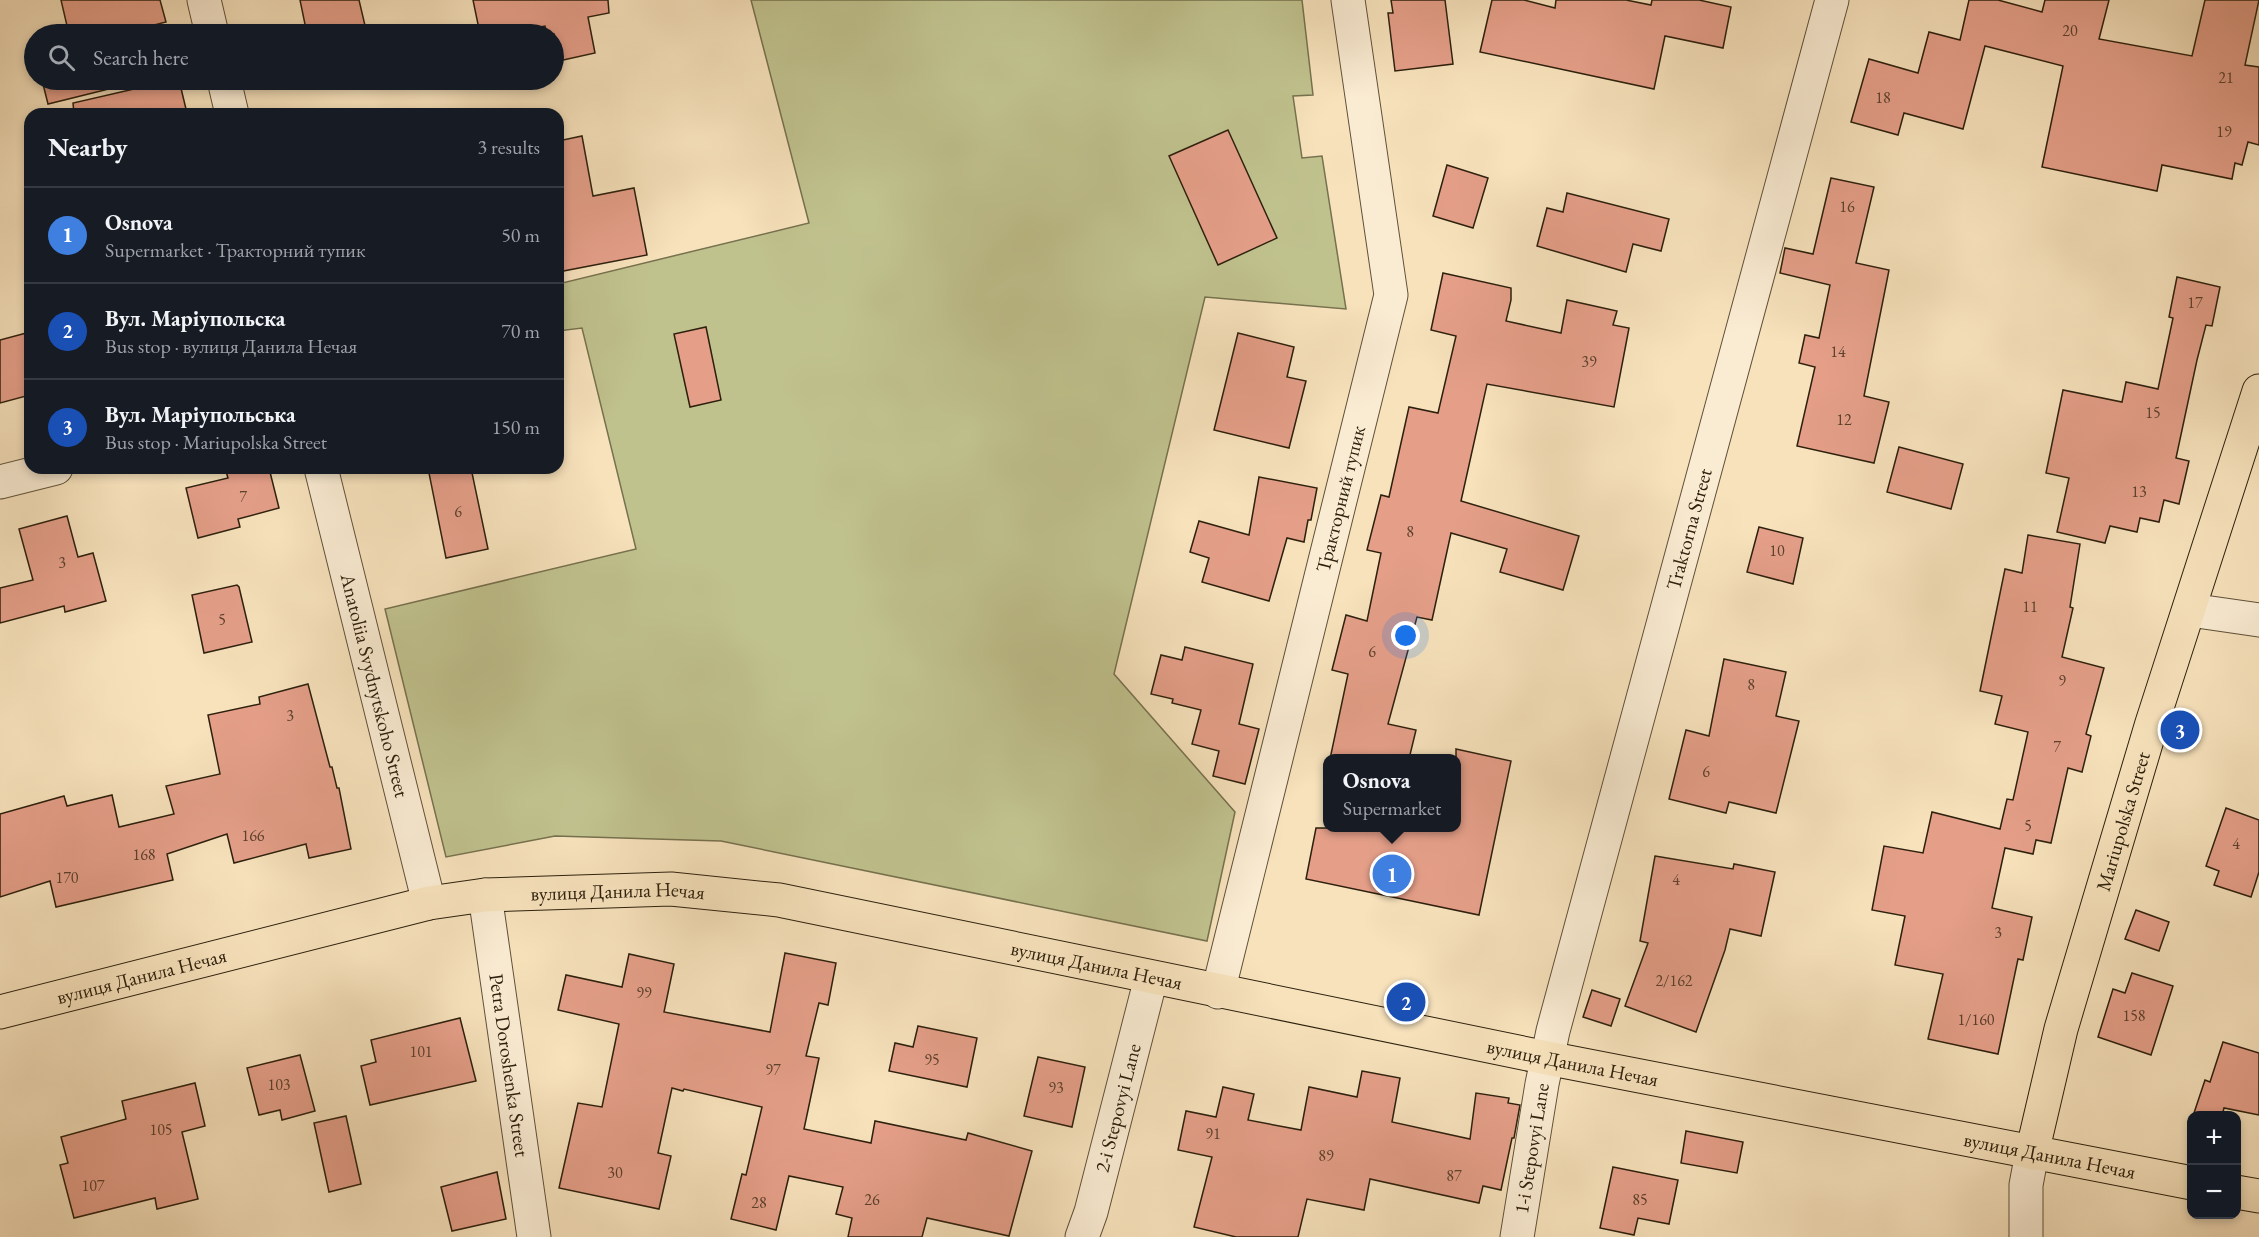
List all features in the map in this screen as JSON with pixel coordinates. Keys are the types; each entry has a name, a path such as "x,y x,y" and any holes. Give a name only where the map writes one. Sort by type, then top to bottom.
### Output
{"main road":[{"name":"Mariupolska Street","path":"2032,1153 2061,1029 2152,723 2259,391"},
{"name":"вулиця Данила Нечая","path":"0,1012 429,903 485,896 671,889 779,900 1547,1058 2187,1182"},
{"path":"2241,1193 2259,1196"}],"street":[{"path":"204,0 210,24"},
{"name":"Тракторний тупик","path":"1218,992 1391,295 1348,0"},
{"name":"Traktorna Street","path":"1547,1058 1832,0"},
{"path":"226,90 231,108"},
{"path":"0,482 32,474"},
{"name":"Anatoliia Svydnytskoho Street","path":"322,474 429,903"},
{"path":"2190,610 2259,620"},
{"name":"Petra Doroshenka Street","path":"485,896 534,1237"},
{"name":"2-i Stepovyi Lane","path":"1083,1237 1092,1212 1151,978"},
{"name":"1-i Stepovyi Lane","path":"1517,1237 1547,1058"},
{"path":"2026,1237 2026,1185 2032,1153"}],"green space":[{"path":"751,0 1302,0 1313,95 1293,96 1302,158 1322,156 1346,309 1205,297 1114,674 1235,812 1207,941 721,841 555,836 446,857 385,609 636,549 582,328 564,330 564,283 809,223"}],"building":[{"path":"61,0 160,0 166,22 158,24 67,24"},
{"path":"300,0 359,0 365,24 305,24"},
{"path":"473,0 608,0 609,13 588,17 595,53 564,60 564,24 478,24"},
{"path":"1391,0 1445,0 1453,64 1395,71 1388,13 1393,13"},
{"path":"1492,0 1524,0 1555,8 1556,0 1626,0 1651,5 1652,0 1699,0 1731,7 1723,48 1665,36 1654,89 1480,52"},
{"path":"1969,0 1998,0 2042,12 2045,0 2109,0 2099,39 2192,56 2205,0 2259,0 2245,65 2259,67 2259,145 2248,142 2242,165 2235,163 2232,179 2162,165 2157,191 2042,167 2063,66 1985,46 1963,129 1904,113 1898,135 1851,122 1869,59 1918,73 1929,32 1960,40"},
{"path":"44,90 105,90 48,104"},
{"path":"130,90 181,90 186,108 73,108 73,103"},
{"path":"1228,130 1277,238 1218,265 1169,156"},
{"path":"582,136 593,196 634,188 647,255 564,271 564,140"},
{"path":"1447,165 1488,178 1473,228 1433,216"},
{"path":"1831,178 1874,187 1856,263 1889,270 1864,396 1889,402 1874,463 1797,446 1815,367 1799,363 1805,335 1819,338 1830,285 1780,273 1785,248 1813,254"},
{"path":"1567,193 1669,219 1661,251 1633,244 1626,272 1537,246 1547,208 1563,212"},
{"path":"1443,273 1511,288 1506,321 1561,333 1567,300 1617,311 1613,325 1629,328 1614,407 1487,384 1461,501 1579,536 1563,590 1500,572 1507,549 1451,533 1432,620 1417,617 1388,724 1416,730 1410,754 1331,754 1348,674 1332,670 1346,615 1367,621 1381,553 1367,550 1381,495 1389,497 1409,407 1438,413 1456,336 1431,330"},
{"path":"2177,277 2220,287 2212,326 2206,325 2176,458 2189,461 2179,504 2164,500 2159,522 2140,518 2137,532 2110,526 2105,543 2057,532 2069,478 2046,473 2063,390 2122,402 2126,382 2158,389 2173,318 2169,317"},
{"path":"706,327 721,400 690,407 674,334"},
{"path":"1238,333 1294,347 1287,377 1306,381 1289,448 1214,430"},
{"path":"24,334 24,397 0,403 0,340"},
{"path":"1899,447 1963,464 1951,509 1887,492"},
{"path":"227,474 270,474 279,508 238,519 240,527 198,538 186,488 228,478"},
{"path":"429,474 472,474 488,549 446,558"},
{"path":"1259,477 1317,488 1304,542 1287,538 1269,601 1202,582 1209,558 1190,552 1199,521 1249,535"},
{"path":"67,516 78,557 93,553 106,601 65,612 64,606 0,623 0,588 33,580 19,529"},
{"path":"1759,527 1803,538 1793,584 1747,572"},
{"path":"2028,535 2080,544 2070,607 2073,608 2062,657 2104,668 2086,734 2091,736 2082,772 2068,768 2051,843 2036,840 2033,854 2005,848 1992,908 2032,917 2023,960 2018,959 1998,1054 1928,1039 1943,974 1895,965 1905,916 1872,910 1884,846 1923,853 1932,812 2000,829 2007,799 2013,800 2028,732 1995,724 2002,696 1980,691 2005,569 2022,573"},
{"path":"237,585 252,642 204,653 192,595"},
{"path":"1185,647 1253,664 1239,724 1259,729 1245,784 1213,776 1219,751 1192,744 1201,710 1172,703 1173,699 1151,694 1161,655 1182,660"},
{"path":"1724,659 1786,672 1776,716 1799,721 1776,813 1729,802 1726,813 1669,799 1686,730 1709,736"},
{"path":"308,684 330,767 332,767 337,788 339,788 351,849 309,858 306,844 234,863 227,834 167,854 173,880 56,907 50,881 0,897 0,814 64,796 67,806 112,795 119,827 174,814 166,786 220,774 208,715 260,704 259,697"},
{"path":"1456,749 1511,761 1479,915 1306,879 1316,828 1323,828 1323,832 1461,832 1461,754 1456,754"},
{"path":"2226,808 2259,820 2259,872 2251,897 2214,885 2219,871 2206,866"},
{"path":"1655,856 1733,869 1734,864 1775,872 1761,936 1730,929 1725,950 1696,1032 1625,1006 1648,943 1640,941"},
{"path":"2136,910 2169,922 2159,951 2125,939"},
{"path":"785,953 836,963 828,1005 819,1003 806,1056 819,1058 804,1129 871,1143 875,1121 966,1140 968,1133 1032,1151 1009,1236 927,1218 922,1237 848,1237 852,1218 836,1214 843,1187 789,1176 776,1230 731,1219 742,1174 746,1175 762,1107 684,1089 683,1091 672,1088 658,1153 671,1156 659,1209 559,1188 578,1103 602,1107 619,1024 558,1010 566,975 622,987 629,954 674,964 664,1012 770,1032"},
{"path":"2132,973 2173,986 2151,1055 2098,1037 2113,989 2125,993"},
{"path":"1592,990 1620,999 1611,1026 1583,1017"},
{"path":"460,1018 476,1081 370,1105 361,1066 376,1062 371,1040"},
{"path":"918,1026 977,1038 967,1087 889,1071 895,1043 913,1047"},
{"path":"2223,1042 2259,1053 2259,1115 2224,1108 2223,1111 2195,1111 2205,1080 2210,1082"},
{"path":"300,1055 315,1111 282,1120 280,1110 259,1115 247,1068"},
{"path":"1038,1057 1085,1067 1072,1127 1024,1116"},
{"path":"1362,1071 1400,1078 1392,1122 1470,1139 1476,1093 1509,1098 1508,1103 1520,1105 1501,1190 1483,1186 1479,1203 1370,1179 1364,1210 1307,1199 1298,1237 1236,1237 1194,1227 1212,1157 1178,1150 1186,1111 1216,1117 1223,1087 1254,1094 1248,1120 1301,1130 1309,1087 1357,1097"},
{"path":"195,1083 205,1126 182,1132 198,1199 157,1209 155,1198 74,1218 60,1165 68,1163 61,1137 126,1119 122,1101"},
{"path":"346,1116 361,1184 329,1192 314,1123"},
{"path":"1686,1131 1743,1142 1737,1173 1681,1163"},
{"path":"1613,1167 1678,1180 1669,1224 1638,1218 1634,1235 1600,1228"},
{"path":"497,1172 506,1219 452,1231 441,1187"}],"place":[{"name":"Вул. Маріупольська","path":"2180,730"},
{"name":"Osnova","path":"1392,874"},
{"name":"Вул. Маріупольска","path":"1406,1002"}]}
